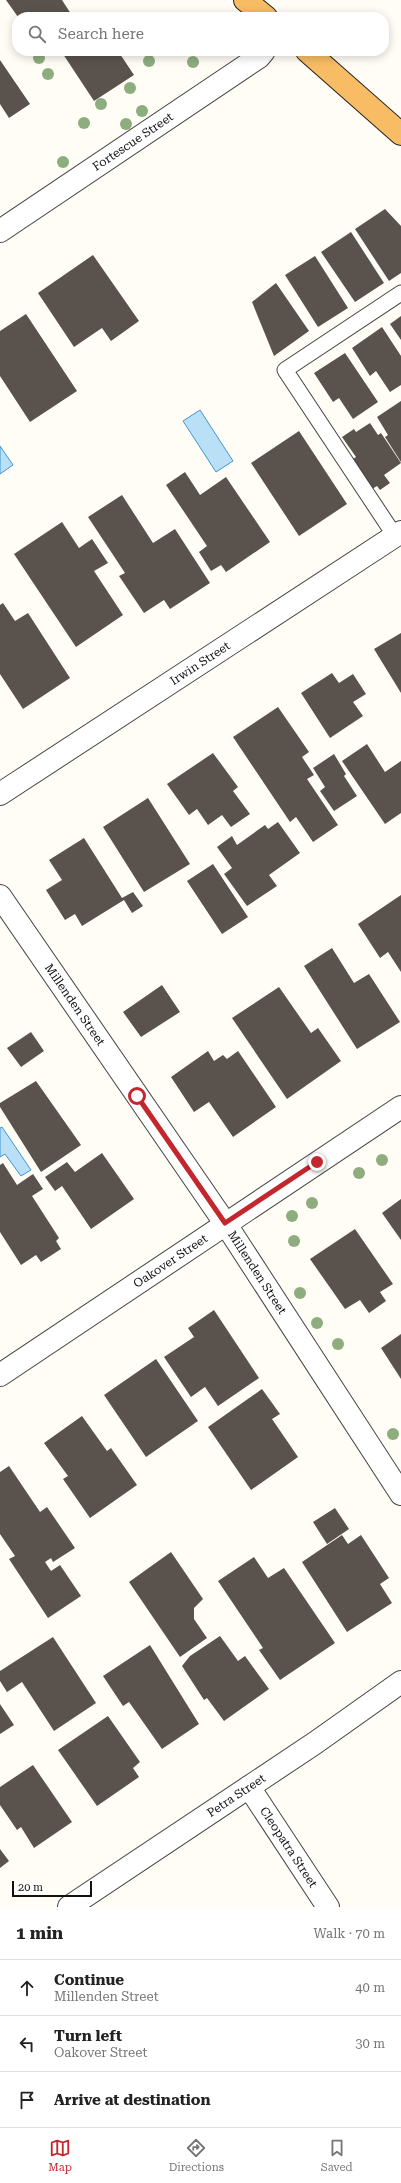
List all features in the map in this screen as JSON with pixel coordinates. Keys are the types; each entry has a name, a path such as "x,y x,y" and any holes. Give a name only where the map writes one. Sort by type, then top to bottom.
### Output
{"highway":[{"path":"245,0 260,12"},
{"path":"312,56 401,134"}],"street":[{"name":"Fortescue Street","path":"0,231 260,56"},
{"name":"Irwin Street","path":"0,794 398,534"},
{"name":"Millenden Street","path":"0,896 225,1223 401,1494"},
{"name":"Oakover Street","path":"0,1375 225,1223 401,1107"},
{"name":"Petra Street","path":"69,1907 249,1787 401,1682"},
{"name":"Cleopatra Street","path":"249,1787 328,1907"}],"lane":[{"path":"398,534 285,370 401,293"}],"water":[{"path":"200,410 233,461 216,472 183,421"},
{"path":"0,446 13,465 0,474"},
{"path":"2,1127 31,1170 21,1176 5,1154 0,1157 0,1128"}],"building":[{"path":"6,0 62,0 70,12 14,12"},
{"path":"64,56 121,56 134,75 94,101"},
{"path":"0,60 30,104 9,118 0,104"},
{"path":"385,209 401,226 401,273 389,281 355,229"},
{"path":"351,232 384,283 355,302 321,252"},
{"path":"93,255 139,321 111,341 102,328 74,347 38,293"},
{"path":"315,256 348,308 318,327 285,275"},
{"path":"276,283 309,331 274,356 252,302"},
{"path":"26,314 77,391 30,422 0,376 0,331"},
{"path":"401,316 401,340 390,324"},
{"path":"382,327 401,356 401,385 390,392 376,371 370,376 352,348"},
{"path":"345,353 378,402 353,419 339,398 333,402 314,373"},
{"path":"401,401 401,462 385,437 388,435 377,417"},
{"path":"370,423 378,435 381,433 401,463 384,475 390,483 380,490 377,486 372,489 353,459 356,457 342,437 354,429 356,432"},
{"path":"299,431 347,504 299,536 251,463"},
{"path":"185,472 200,495 226,477 270,542 226,572 221,565 211,571 199,552 207,546 166,485"},
{"path":"122,495 153,543 175,529 210,583 170,609 164,600 144,613 119,576 125,573 88,517"},
{"path":"62,522 79,548 92,539 108,563 94,571 123,615 76,647 14,554"},
{"path":"3,603 15,621 28,613 70,678 23,709 0,674 0,605"},
{"path":"401,633 401,693 374,649"},
{"path":"332,673 339,683 353,674 366,694 353,702 363,716 330,738 301,693"},
{"path":"278,707 309,752 302,757 314,775 307,779 338,825 313,842 296,817 290,822 233,737"},
{"path":"367,744 385,772 401,761 401,813 385,824 342,761"},
{"path":"213,753 238,787 233,791 250,814 231,827 222,815 208,825 197,809 189,815 167,784"},
{"path":"334,754 346,774 344,776 357,796 334,811 320,791 325,787 313,768"},
{"path":"148,798 190,864 144,892 103,827"},
{"path":"278,822 300,853 269,875 277,886 247,906 224,874 232,868 217,847 232,836 237,845 265,825 268,829"},
{"path":"84,838 122,898 133,892 143,906 132,913 124,900 82,926 75,914 65,920 46,890 62,880 49,860"},
{"path":"213,864 248,917 222,934 187,881"},
{"path":"401,895 401,972 388,952 380,958 358,924"},
{"path":"332,948 354,983 369,974 400,1022 357,1049 304,966"},
{"path":"162,985 180,1012 141,1037 123,1012"},
{"path":"279,987 311,1033 318,1028 341,1061 287,1099 232,1018"},
{"path":"31,1032 44,1051 21,1067 7,1048"},
{"path":"208,1051 214,1061 223,1055 227,1059 238,1051 276,1107 233,1137 209,1102 194,1112 171,1077"},
{"path":"36,1081 81,1145 41,1172 0,1107 0,1103"},
{"path":"102,1153 134,1199 91,1229 62,1186 55,1191 45,1177 67,1162 75,1172"},
{"path":"3,1163 17,1185 33,1174 43,1189 32,1196 59,1238 56,1241 61,1249 41,1262 36,1255 21,1265 0,1232 0,1165"},
{"path":"401,1199 401,1240 382,1213"},
{"path":"355,1229 393,1284 380,1292 386,1301 369,1313 360,1300 345,1309 310,1259"},
{"path":"214,1310 259,1378 218,1406 205,1387 191,1397 164,1357 194,1337 188,1328"},
{"path":"401,1334 401,1379 381,1348"},
{"path":"156,1359 198,1421 146,1457 104,1395"},
{"path":"262,1389 280,1414 272,1419 298,1457 251,1490 208,1427"},
{"path":"82,1416 107,1451 111,1448 137,1485 90,1518 63,1479 68,1476 44,1443"},
{"path":"9,1466 40,1512 47,1507 75,1548 53,1562 51,1558 45,1562 51,1571 60,1565 81,1596 48,1618 9,1559 15,1556 0,1534 0,1472"},
{"path":"335,1508 349,1529 327,1544 313,1522"},
{"path":"342,1535 348,1544 361,1535 389,1578 380,1584 392,1603 347,1632 302,1562"},
{"path":"171,1552 203,1599 194,1608 194,1619 207,1638 180,1657 129,1582"},
{"path":"254,1557 268,1578 284,1568 335,1643 280,1680 259,1650 263,1648 218,1581"},
{"path":"220,1636 238,1661 245,1656 269,1689 224,1721 207,1698 204,1700 182,1666 190,1656"},
{"path":"53,1637 96,1703 54,1731 22,1682 7,1692 0,1681 0,1671"},
{"path":"150,1645 199,1724 162,1749 129,1702 123,1706 103,1676"},
{"path":"0,1704 14,1725 0,1734"},
{"path":"108,1716 140,1762 133,1768 139,1777 97,1806 58,1750"},
{"path":"33,1765 72,1822 34,1848 21,1827 17,1830 0,1805 0,1787"},
{"path":"0,1849 9,1861 0,1868"}],"route":[{"path":"137,1096 225,1223 317,1162"}]}
